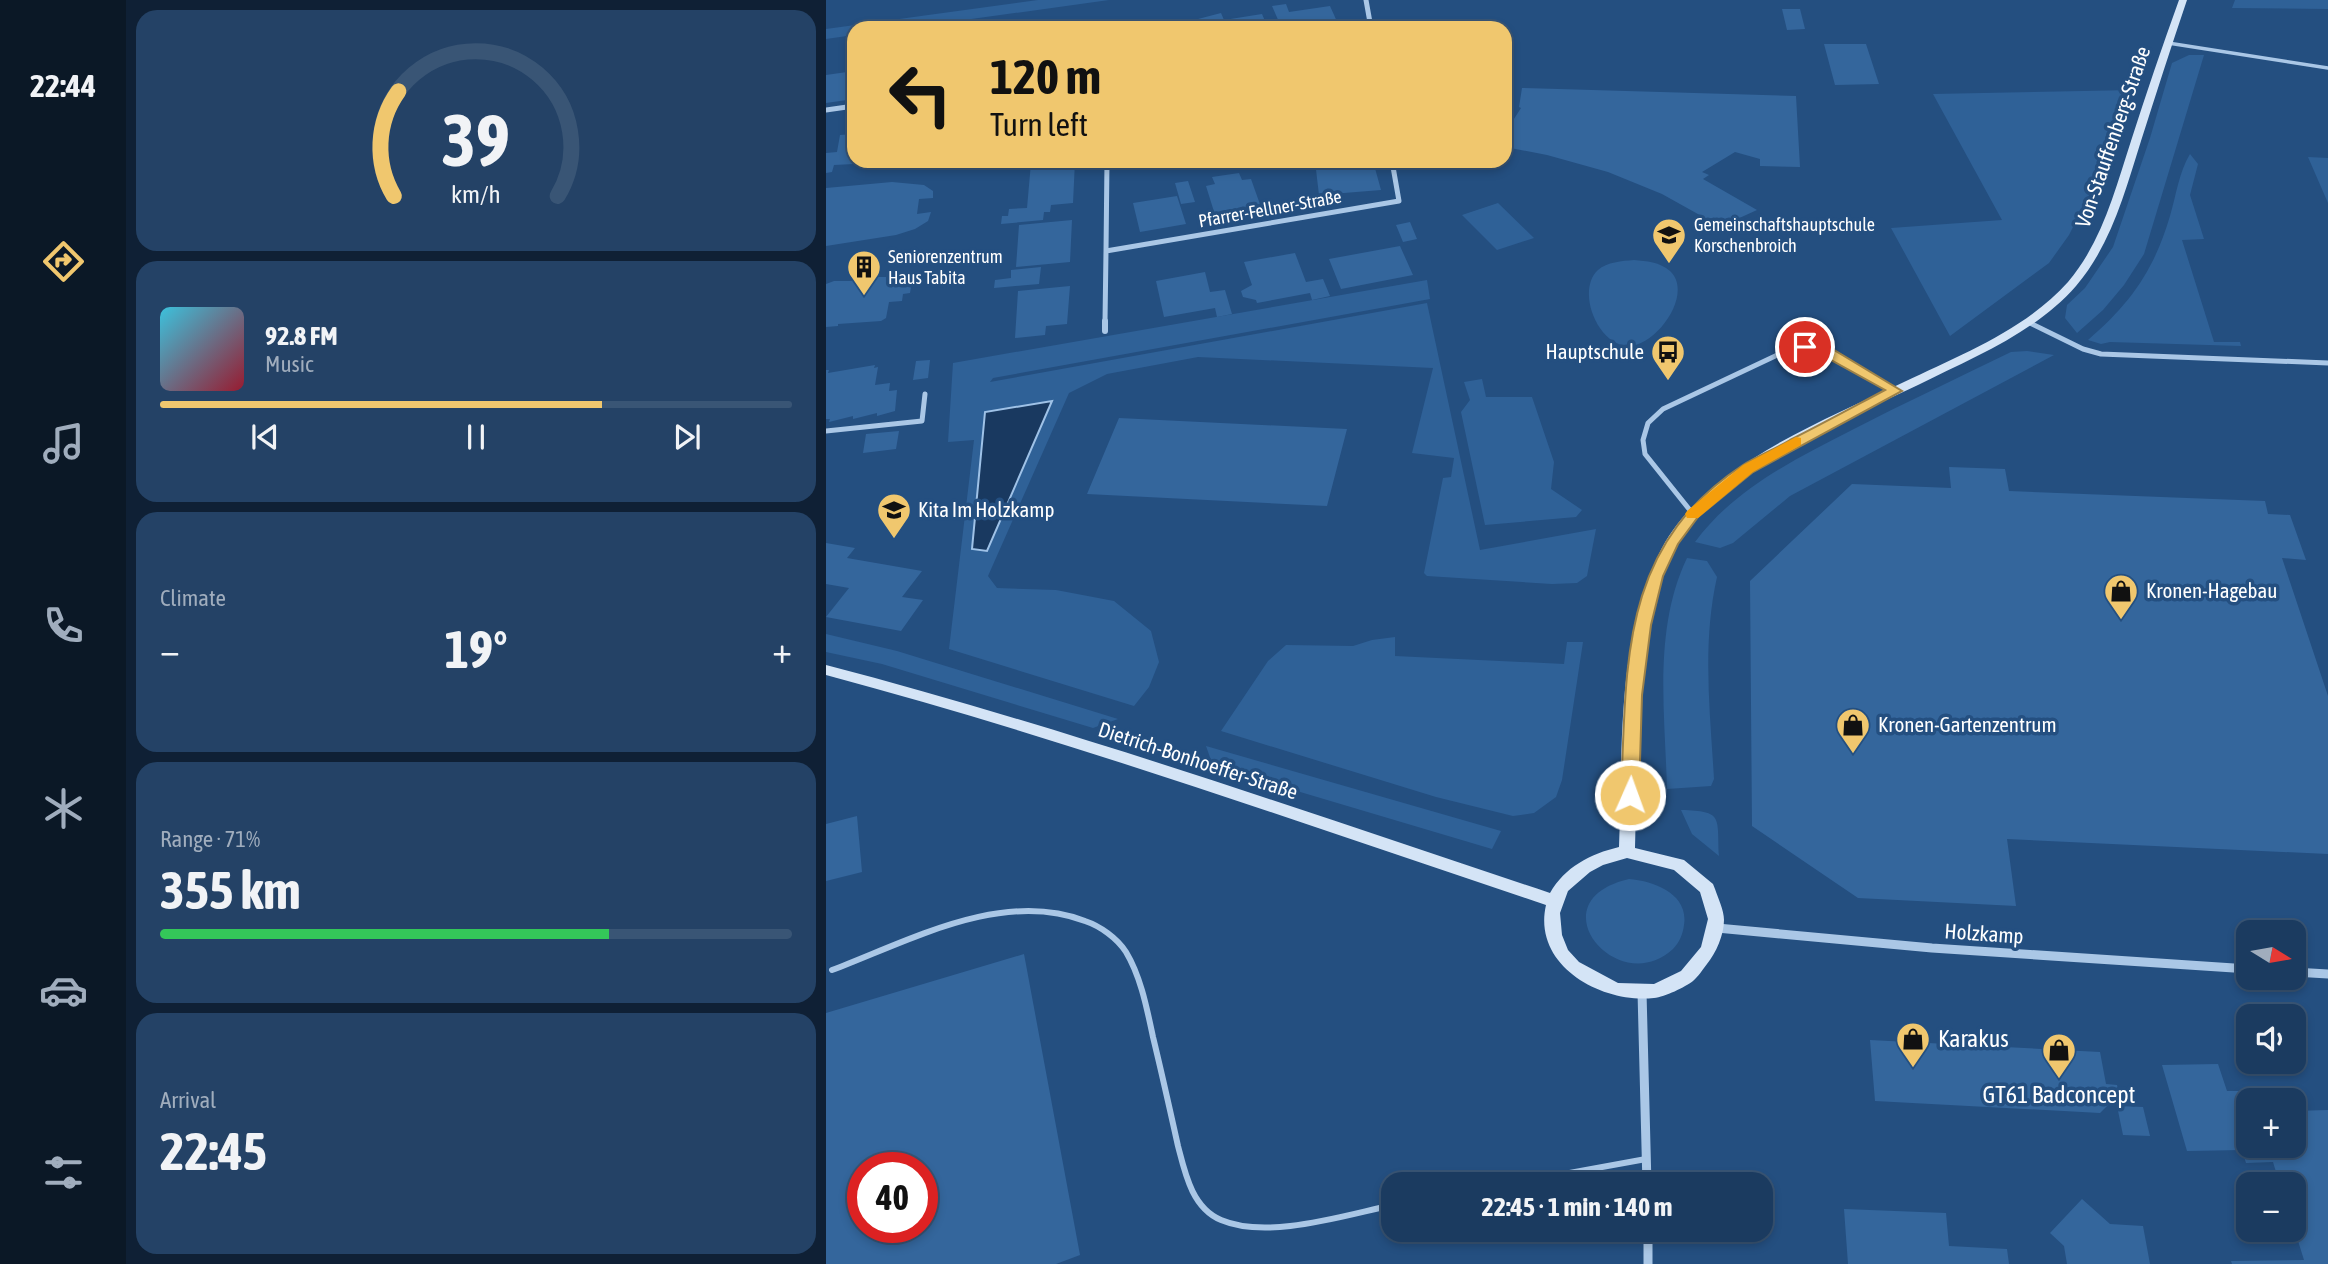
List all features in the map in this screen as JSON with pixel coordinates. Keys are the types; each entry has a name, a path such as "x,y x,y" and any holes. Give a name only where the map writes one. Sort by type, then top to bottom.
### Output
{"street":[{"path":"1366,0 1370,21"},
{"name":"Von-Stauffenberg-Straße","path":"1628,852 1634,695 1645,613 1655,576 1663,559 1693,514 1730,482 1766,458 1984,346 2025,321 2069,287 2096,249 2113,210 2183,0"},
{"path":"826,110 847,107"},
{"path":"1104,331 1107,168"},
{"name":"Pfarrer-Fellner-Straße","path":"1106,251 1399,201 1393,168"},
{"name":"Dietrich-Bonhoeffer-Straße","path":"826,670 1184,777 1554,901"},
{"path":"1628,852 1662,858 1693,873 1707,889 1716,908 1717,928 1713,947 1702,964 1686,978 1665,988 1642,992 1615,989 1588,980 1568,964 1555,943 1551,921 1554,901 1566,880 1583,866 1604,856 1628,852"},
{"name":"Holzkamp","path":"1717,928 1893,945 2236,968"},
{"path":"2306,973 2328,974"},
{"path":"1642,992 1646,1172"},
{"path":"1648,1242 1648,1264"}],"lane":[{"path":"2168,43 2328,68"},
{"path":"2025,321 2083,349 2101,354 2328,363"},
{"path":"1693,514 1642,447 1648,422 1663,409 1786,351 1805,347 1824,350 1895,391"},
{"path":"826,432 922,421 925,394"},
{"path":"832,970 947,926 982,916 1028,909 1080,917 1113,937 1130,960 1143,993 1187,1183 1200,1204 1220,1220 1240,1227 1274,1227 1381,1207"},
{"path":"1574,1172 1646,1159"}],"shaded area":[{"path":"1038,0 1109,0 958,21 884,21"},
{"path":"2235,0 2328,0 2328,9 2232,8"},
{"path":"847,26 847,36 826,39 826,29"},
{"path":"2189,55 2204,55 2144,254 2124,285 2103,310 2077,333 2065,318 2067,305 2085,288 2113,247 2172,63"},
{"path":"2134,90 2096,181 2069,235 2049,263 1950,336 1891,228 2002,220 1933,94"},
{"path":"2190,154 2198,164 2190,195 2204,239 2182,240 2214,342 2240,342 2241,346 2110,342 2101,344 2088,340 2129,299 2148,269 2164,235 2180,176"},
{"path":"2308,157 2328,158 2328,203"},
{"path":"1498,203 1534,238 1497,250 1462,215"},
{"path":"1615,262 1653,262 1666,268 1676,281 1678,292 1669,317 1660,328 1639,344 1628,346 1607,337 1599,327 1593,315 1589,290 1592,279 1602,267"},
{"path":"1427,280 1430,299 993,378 990,382 1427,303 1480,550 1596,529 1587,576 1577,583 1552,584 1427,576 1424,573 1443,478 1451,477 1454,458 1412,453 1433,368 1198,357 1107,374 1069,393 988,576 997,588 1056,590 1114,601 1151,631 1159,662 1149,687 1134,706 949,649 974,440 948,442 953,363"},
{"path":"2027,351 2054,355 1790,496 1733,543 1720,548 1695,542 1728,506 1788,464 2011,352"},
{"path":"1482,379 1486,397 1532,397 1554,462 1551,489 1582,510 1576,517 1485,525 1461,412 1470,400 1464,382"},
{"path":"1052,401 987,551 972,549 985,412"},
{"path":"1687,558 1707,561 1717,577 1708,652 1714,779 1711,786 1667,789 1663,701 1665,642 1676,585"},
{"path":"826,634 897,651 1118,719 1093,728 882,664 826,652"},
{"path":"1395,637 1395,656 1564,664 1567,642 1583,642 1562,780 1556,797 1534,813 1513,816 1436,797 1221,731 1268,661 1286,645 1353,646"},
{"path":"1206,746 1501,831 1492,849 1213,766"},
{"path":"1681,810 1705,812 1715,819 1719,856 1692,834"},
{"path":"1629,879 1659,886 1668,891 1681,905 1684,914 1683,928 1677,944 1651,962 1630,963 1610,955 1595,941 1587,924 1588,906 1601,890"}],"building":[{"path":"1286,4 1289,12 1330,6 1337,21 1279,21 1272,6"},
{"path":"1782,9 1800,9 1805,29 1787,30"},
{"path":"1221,13 1224,20 1262,14 1265,21 1199,21 1198,19"},
{"path":"1824,44 1866,44 1879,84 1835,85"},
{"path":"847,72 847,100 826,103 826,75"},
{"path":"1522,88 1796,96 1800,167 1760,166 1760,159 1735,152 1702,172 1709,175 1703,179 1757,210 1724,225 1719,221 1714,223 1662,194 1608,172 1512,148 1512,122 1521,108"},
{"path":"847,134 847,164 834,165 832,172 826,173 826,153 837,152 840,135"},
{"path":"1031,168 1075,168 1073,203 1051,205 1050,212 1044,212 1043,220 1001,224 1002,216 1008,216 1009,209 1027,208"},
{"path":"1316,168 1375,168 1381,190 1319,195"},
{"path":"1239,173 1242,180 1251,179 1262,210 1216,218 1206,186 1215,184 1212,177"},
{"path":"1188,181 1195,202 1181,204 1175,183"},
{"path":"892,182 924,185 933,191 933,198 919,199 917,214 931,212 928,221 915,229 896,235 826,246 826,188"},
{"path":"1177,196 1186,224 1140,232 1133,203"},
{"path":"1072,220 1070,262 1016,267 1019,225"},
{"path":"1410,222 1417,239 1403,242 1396,225"},
{"path":"1400,246 1413,275 1341,289 1329,259"},
{"path":"1295,253 1306,282 1323,279 1330,296 1312,300 1310,293 1257,303 1256,300 1243,297 1241,291 1252,285 1244,262"},
{"path":"1041,267 1039,284 994,288 995,280 1011,278 1011,270"},
{"path":"1205,272 1210,292 1225,290 1232,314 1217,317 1215,308 1164,317 1156,281"},
{"name":"Seniorenzentrum Haus Tabita","path":"910,273 909,276 913,275 910,293 903,294 902,301 889,302 886,318 881,321 826,327 826,284 834,281 897,277 898,274"},
{"path":"1070,286 1067,324 1046,326 1045,335 1015,338 1018,291"},
{"path":"930,360 928,378 913,380 916,361"},
{"path":"875,365 874,368 878,367 875,385 890,383 889,391 897,390 895,411 829,422 830,419 826,419 826,370 829,370 828,373"},
{"path":"1119,418 1347,429 1327,506 1087,494"},
{"path":"899,431 896,449 863,453 866,434"},
{"path":"1949,467 2005,469 2009,491 2265,501 2268,514 2290,515 2306,560 2282,558 2328,696 2328,854 2007,839 2016,906 1858,898 1752,826 1750,581 1852,484 1951,488"},
{"path":"826,543 855,548 847,558 922,571 902,597 923,600 901,631 826,617 849,588 826,584"},
{"path":"857,816 862,872 826,881 826,824"},
{"path":"1024,954 1080,1255 1056,1264 826,1264 826,1013"},
{"path":"1870,1040 2100,1052 2106,1084 2117,1085 2120,1100 2108,1099 2109,1104 2100,1113 1875,1101"},
{"path":"2218,1064 2227,1091 2236,1091 2236,1150 2187,1151 2162,1065"},
{"path":"2117,1106 2143,1107 2150,1136 2123,1135"},
{"path":"2328,1110 2328,1264 2232,1264 2231,1261 2304,1260 2298,1242 2306,1242 2306,1172 2276,1172 2273,1162 2246,1163 2244,1158 2306,1158 2306,1111"},
{"path":"2082,1199 2110,1224 2143,1226 2150,1264 2067,1264 2064,1246 2050,1233"},
{"path":"1844,1209 1946,1213 1949,1246 2007,1249 2009,1264 1848,1264"}],"slow traffic":[{"path":"1693,514 1748,469 1796,441"}],"place":[{"name":"Gemeinschaftshauptschule Korschenbroich","path":"1669,265"},
{"name":"Seniorenzentrum Haus Tabita","path":"864,297"},
{"name":"Hauptschule","path":"1668,382"},
{"name":"Kita Im Holzkamp","path":"894,540"},
{"name":"Kronen-Hagebau","path":"2121,621"},
{"name":"Kronen-Gartenzentrum","path":"1853,755"},
{"name":"Karakus","path":"1913,1069"},
{"name":"GT61 Badconcept","path":"2059,1080"}],"route":[{"path":"1630,795 1634,695 1643,625 1655,576 1672,542 1693,514 1748,469 1803,437 1895,391 1824,350 1805,347"}]}
